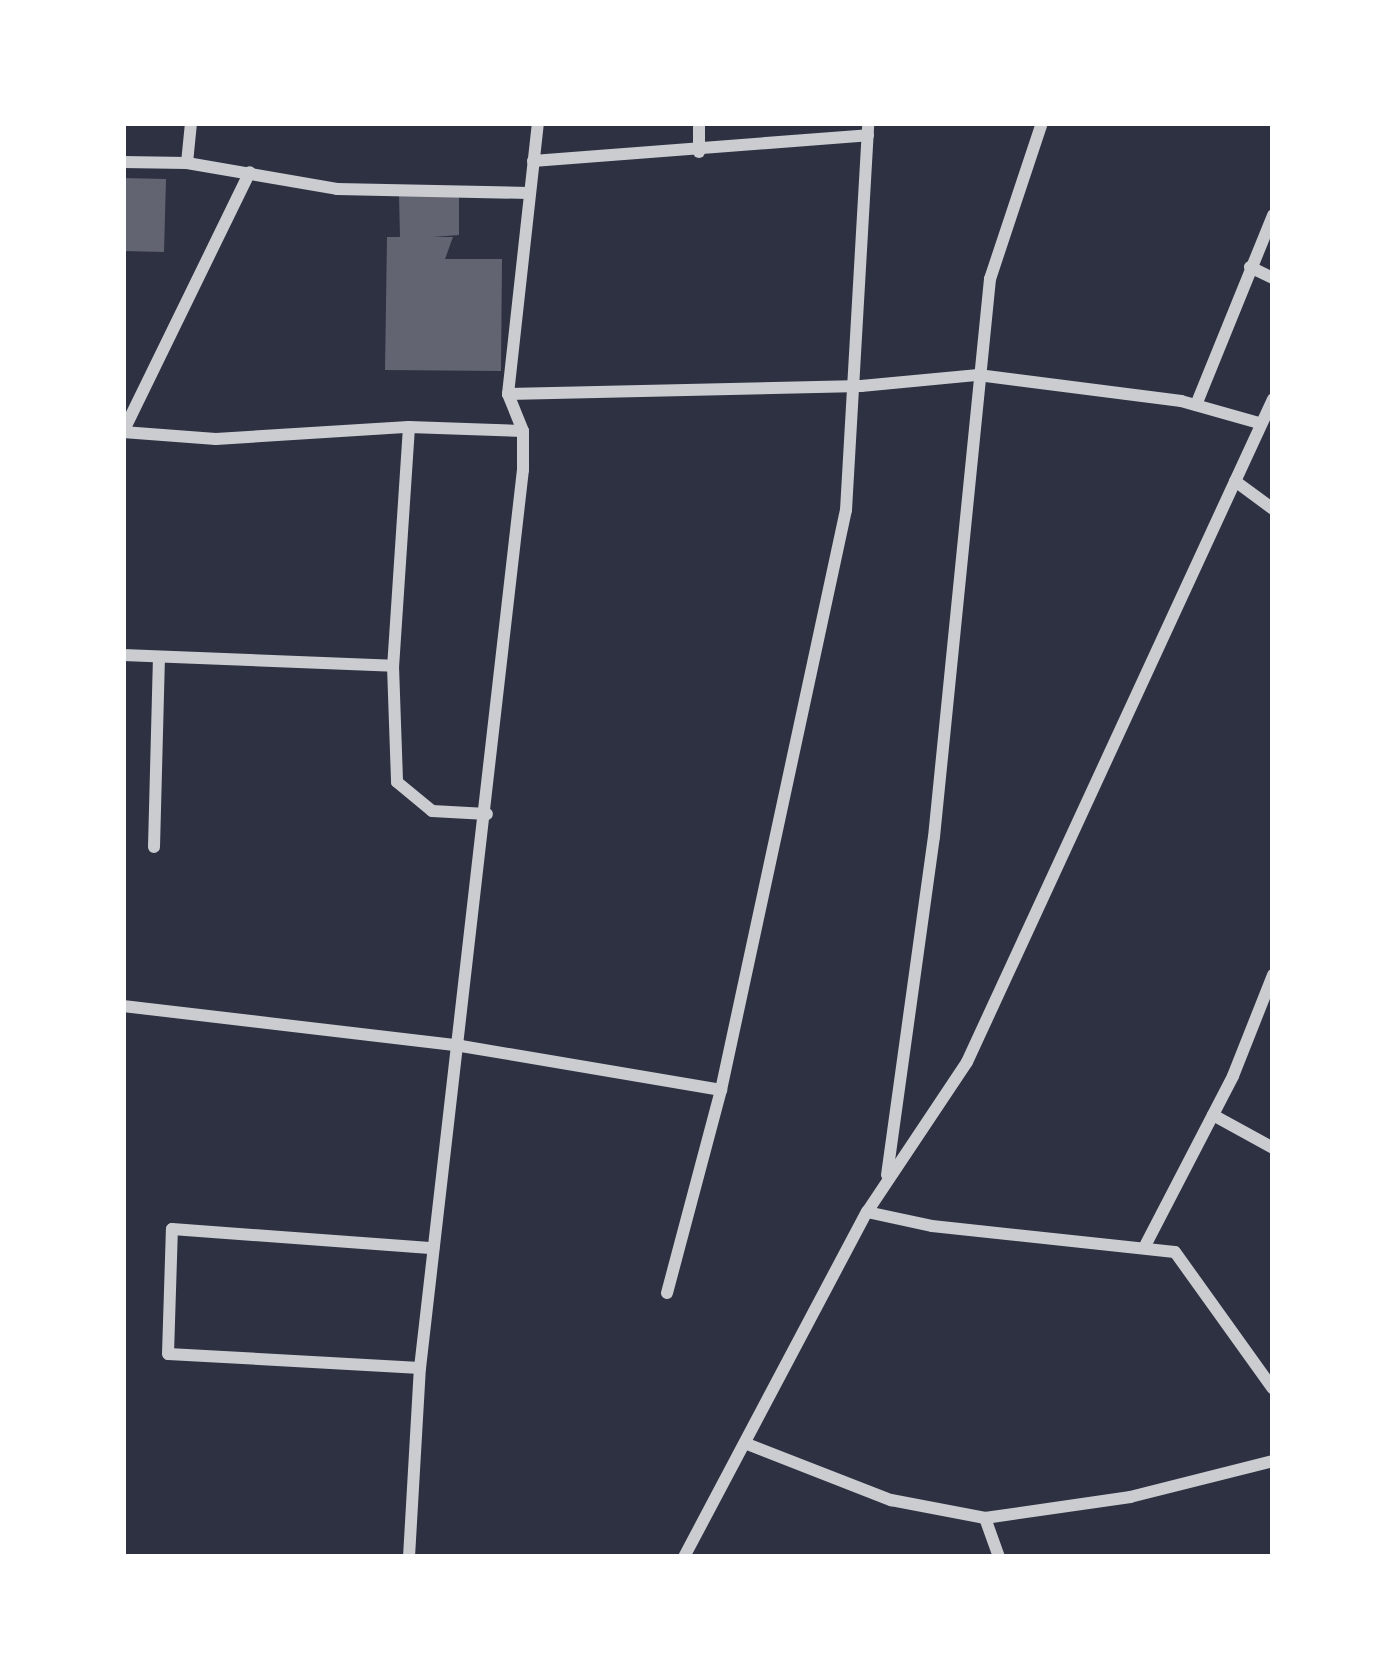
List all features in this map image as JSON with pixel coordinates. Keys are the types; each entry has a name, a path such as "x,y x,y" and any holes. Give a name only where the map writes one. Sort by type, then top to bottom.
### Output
{"street":[{"path":"187,163 191,123"},
{"path":"409,1557 420,1368 487,814 523,430 508,394 538,123"},
{"path":"699,123 699,152"},
{"path":"887,1181 934,837 990,280 1042,123"},
{"path":"533,160 699,152 868,129 848,386 846,510 721,1090 667,1293"},
{"path":"123,161 187,163 338,189 529,193"},
{"path":"250,172 123,432 216,439 409,427 523,430"},
{"path":"1196,405 1273,215"},
{"path":"1250,267 1273,278"},
{"path":"508,394 848,386 978,375 1196,405 1259,423"},
{"path":"684,1557 867,1211 967,1062 1273,399"},
{"path":"409,427 393,666 397,782 432,811 487,814"},
{"path":"1235,481 1273,509"},
{"path":"123,655 393,666"},
{"path":"154,847 158,657"},
{"path":"1146,1244 1214,1115 1273,975"},
{"path":"123,1006 461,1046 721,1090"},
{"path":"1214,1115 1273,1148"},
{"path":"867,1211 932,1226 1146,1244 1188,1262 1273,1388"},
{"path":"420,1368 168,1354 172,1229 433,1248"},
{"path":"747,1444 891,1500 985,1517 1130,1497 1273,1461"},
{"path":"985,1517 999,1557"}],"building":[{"path":"123,178 166,179 164,252 123,251"},
{"path":"459,194 459,235 433,237 453,237 445,259 502,259 501,371 385,370 387,237 400,237 399,195"}]}
